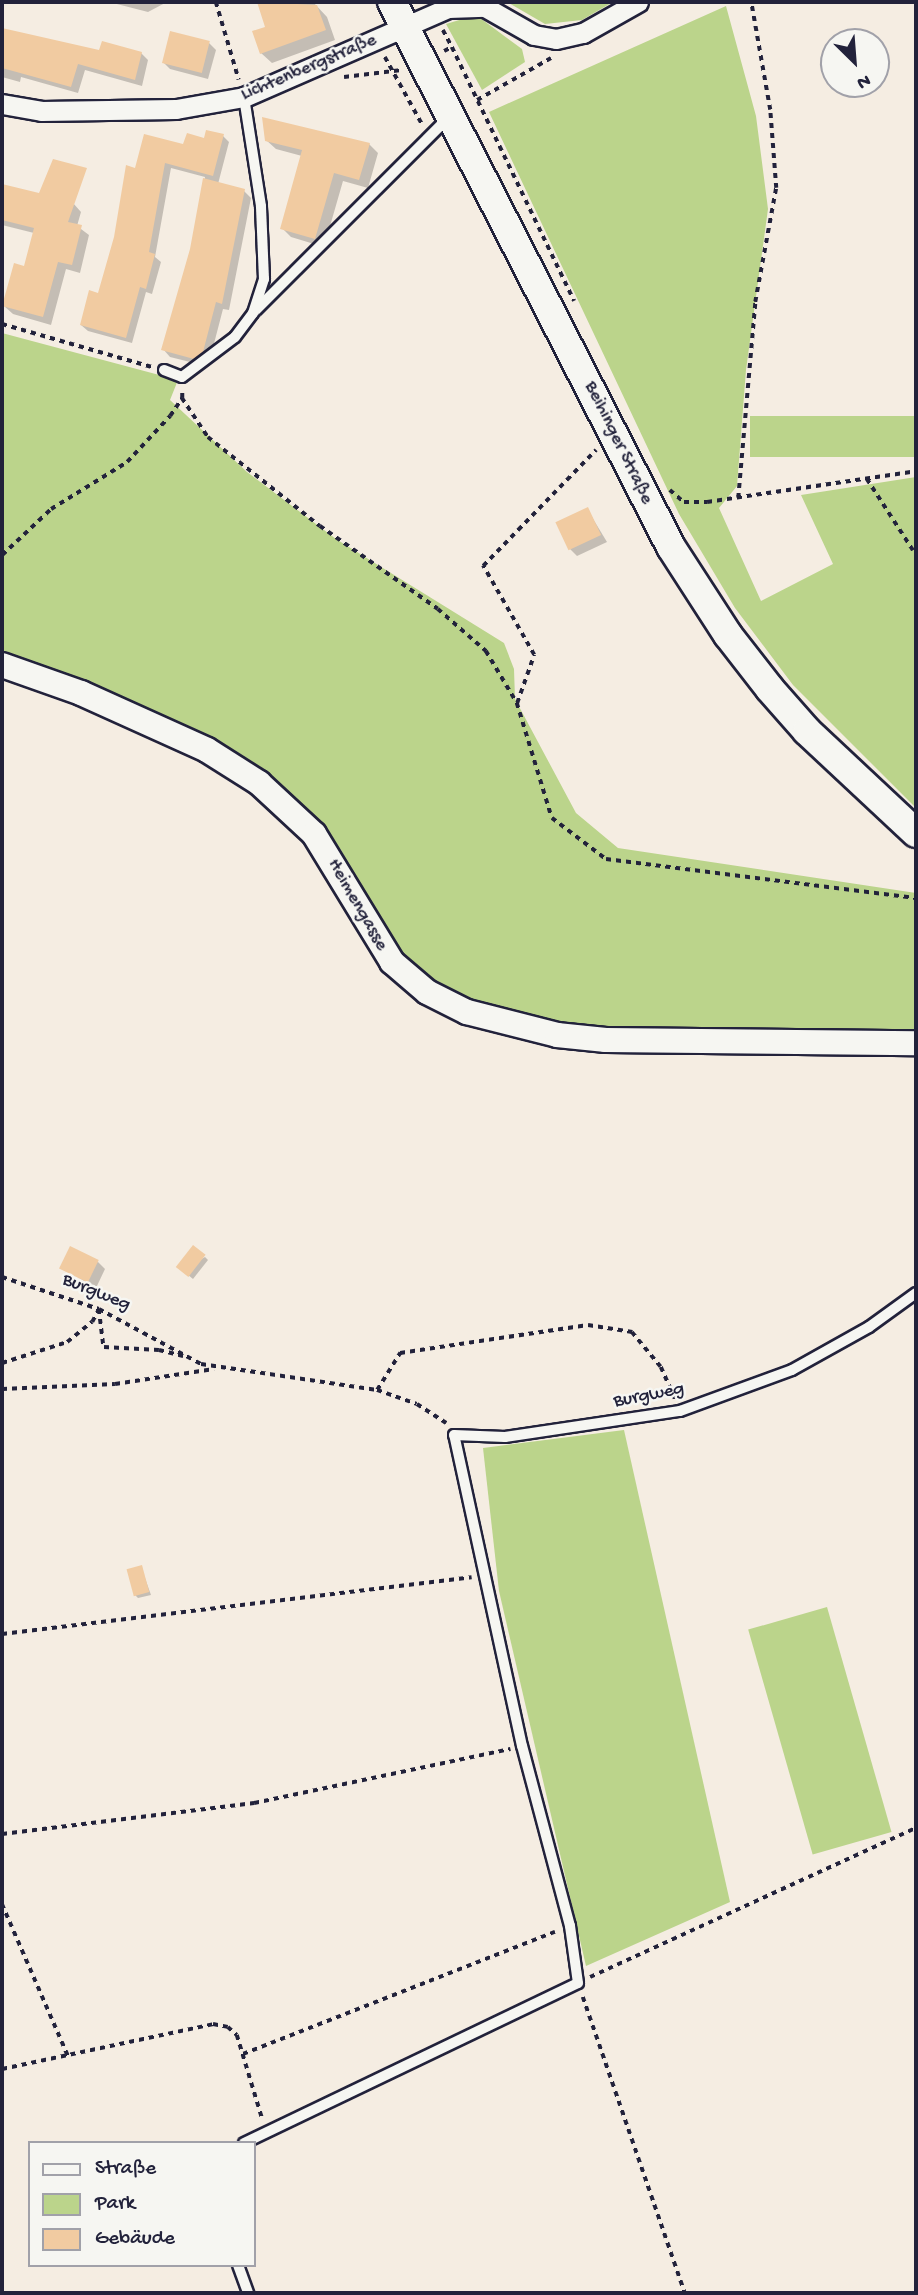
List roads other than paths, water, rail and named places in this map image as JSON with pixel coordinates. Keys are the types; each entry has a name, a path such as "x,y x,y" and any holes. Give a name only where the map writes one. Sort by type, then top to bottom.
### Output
{"main road":[{"name":"Beihinger Straße","path":"398,14 671,547 728,635 807,732 916,833"}],"street":[{"name":"Lichtenbergstraße","path":"2,104 41,111 123,112 176,109 244,97 398,14 467,5 510,18 534,35 555,39 583,33 638,2"},
{"name":"Heimengasse","path":"2,664 81,693 207,750 259,783 314,834 392,962 427,992 467,1012 557,1035 606,1040 916,1043"}],"lane":[{"path":"244,97 261,206 264,279 253,313"},
{"path":"164,370 182,376 229,342 253,313 428,133 452,116"},
{"name":"Burgweg","path":"247,2141 578,1983 570,1926 522,1746 454,1435 505,1437 680,1411 792,1370 869,1327 916,1293"},
{"path":"239,2267 248,2293"}]}
